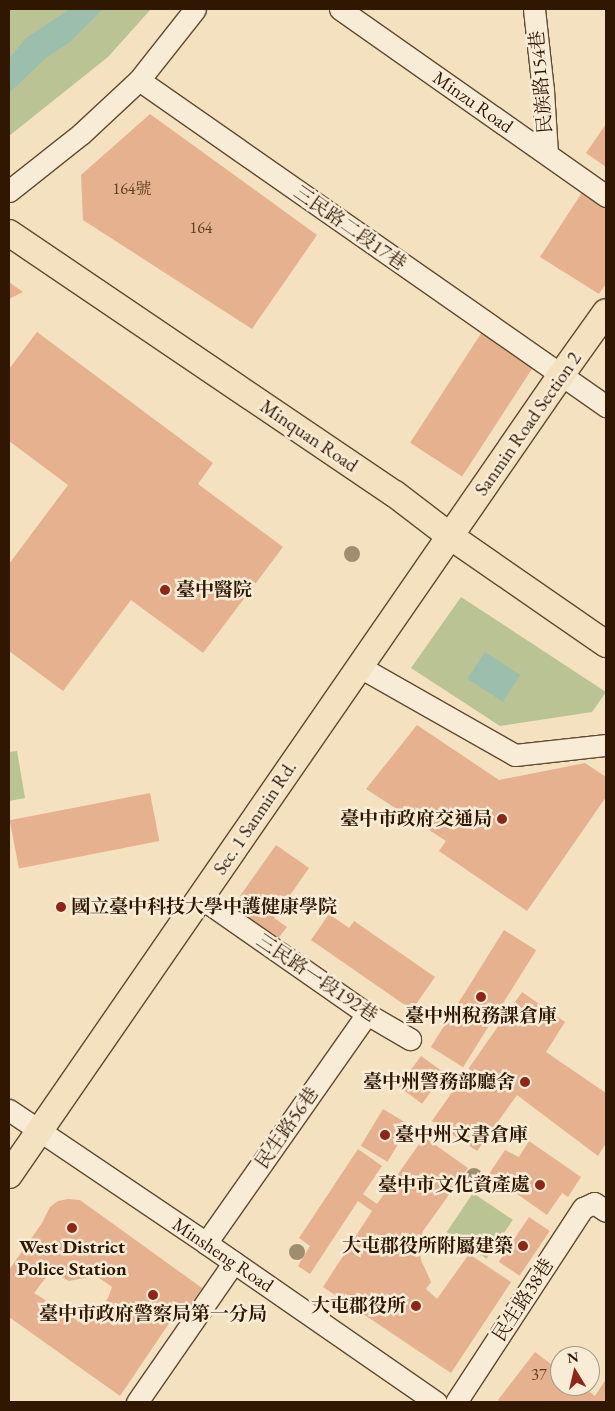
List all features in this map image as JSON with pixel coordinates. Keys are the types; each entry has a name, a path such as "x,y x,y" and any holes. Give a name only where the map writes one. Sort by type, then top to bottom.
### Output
{"main road":[{"name":"Minquan Road","path":"9,233 395,494 450,536 606,644"},
{"name":"Sanmin Road Section 2","path":"450,536 606,312"},
{"name":"Sec. 1 Sanmin Rd.","path":"9,1175 450,536"}],"street":[{"path":"9,191 80,134 139,80 195,9"},
{"name":"Minzu Road","path":"340,9 606,196"},
{"name":"民族路154巷","path":"534,9 544,90 547,154"},
{"name":"三民路二段17巷","path":"139,80 606,406"},
{"path":"360,666 515,755 606,745"},
{"name":"三民路一段192巷","path":"201,898 367,1014 410,1040"},
{"name":"民生路56巷","path":"206,1243 367,1014"},
{"name":"Minsheng Road","path":"9,1110 234,1262 436,1402"},
{"name":"民生路38巷","path":"456,1402 583,1208 600,1207"},
{"path":"137,1402 234,1262"}],"shaded area":[{"path":"9,9 151,9 108,57 9,136"},
{"path":"70,9 103,9 70,42 47,57 9,93 9,59 26,38"},
{"path":"461,597 606,692 592,712 500,726 411,668"},
{"path":"485,652 520,675 503,702 468,679"},
{"path":"17,751 25,798 9,801 9,752"},
{"path":"473,1193 513,1220 487,1259 447,1232"}],"building":[{"path":"150,114 317,235 252,329 83,220 81,175"},
{"path":"606,124 606,167 586,153"},
{"path":"583,191 606,205 606,284 599,294 540,257"},
{"path":"9,282 23,292 9,299"},
{"path":"37,332 213,463 198,484 283,547 203,653 131,600 63,691 9,651 9,564 68,485 9,441 9,369"},
{"path":"482,332 534,366 462,476 410,443"},
{"name":"臺中市政府交通局","path":"417,725 499,780 585,763 606,777 606,797 527,911 439,851 446,841 366,789"},
{"path":"150,793 159,841 19,868 10,820"},
{"path":"276,845 309,868 274,918 287,927 273,945 228,913"},
{"path":"329,914 349,928 354,921 435,977 412,1010 311,940"},
{"name":"臺中州稅務課倉庫","path":"504,930 536,950 463,1067 431,1047"},
{"name":"臺中州警務部廳舍","path":"522,992 565,1022 546,1052 606,1093 606,1143 598,1156 517,1095 477,1151 432,1121"},
{"path":"421,1056 444,1073 422,1104 399,1087"},
{"name":"臺中州文書倉庫","path":"383,1109 410,1125 387,1162 361,1146"},
{"path":"424,1137 468,1168 423,1231 419,1245 421,1260 431,1282 426,1289 437,1299 469,1254 511,1282 451,1373 323,1287 372,1211 358,1201 310,1274 298,1266 310,1246 299,1238 358,1149 382,1166 363,1194 377,1204"},
{"name":"臺中市文化資產處","path":"529,1141 581,1177 568,1197 562,1193 547,1215 489,1174 505,1150 519,1157"},
{"name":"臺中市政府警察局第一分局","path":"68,1199 80,1200 202,1288 182,1317 176,1313 120,1396 9,1317 9,1270 42,1223 50,1207 58,1201","holes":["51,1271 69,1281 89,1277 91,1272 112,1287 108,1298 91,1319 88,1318 83,1324 34,1293"]},
{"name":"大屯郡役所附屬建築","path":"529,1217 550,1231 520,1276 499,1262"},
{"path":"535,1352 550,1363 550,1396 600,1396 600,1388 606,1379 606,1402 501,1402 498,1400"}],"place":[{"name":"臺中醫院","path":"165,590"},
{"name":"臺中市政府交通局","path":"502,819"},
{"name":"國立臺中科技大學中護健康學院","path":"61,907"},
{"name":"臺中州稅務課倉庫","path":"481,997"},
{"name":"臺中州警務部廳舍","path":"525,1082"},
{"name":"臺中州文書倉庫","path":"385,1135"},
{"name":"臺中市文化資產處","path":"540,1185"},
{"name":"West District Police Station","path":"72,1228"},
{"name":"大屯郡役所附屬建築","path":"523,1246"},
{"name":"臺中市政府警察局第一分局","path":"153,1295"},
{"name":"大屯郡役所","path":"416,1306"}]}
